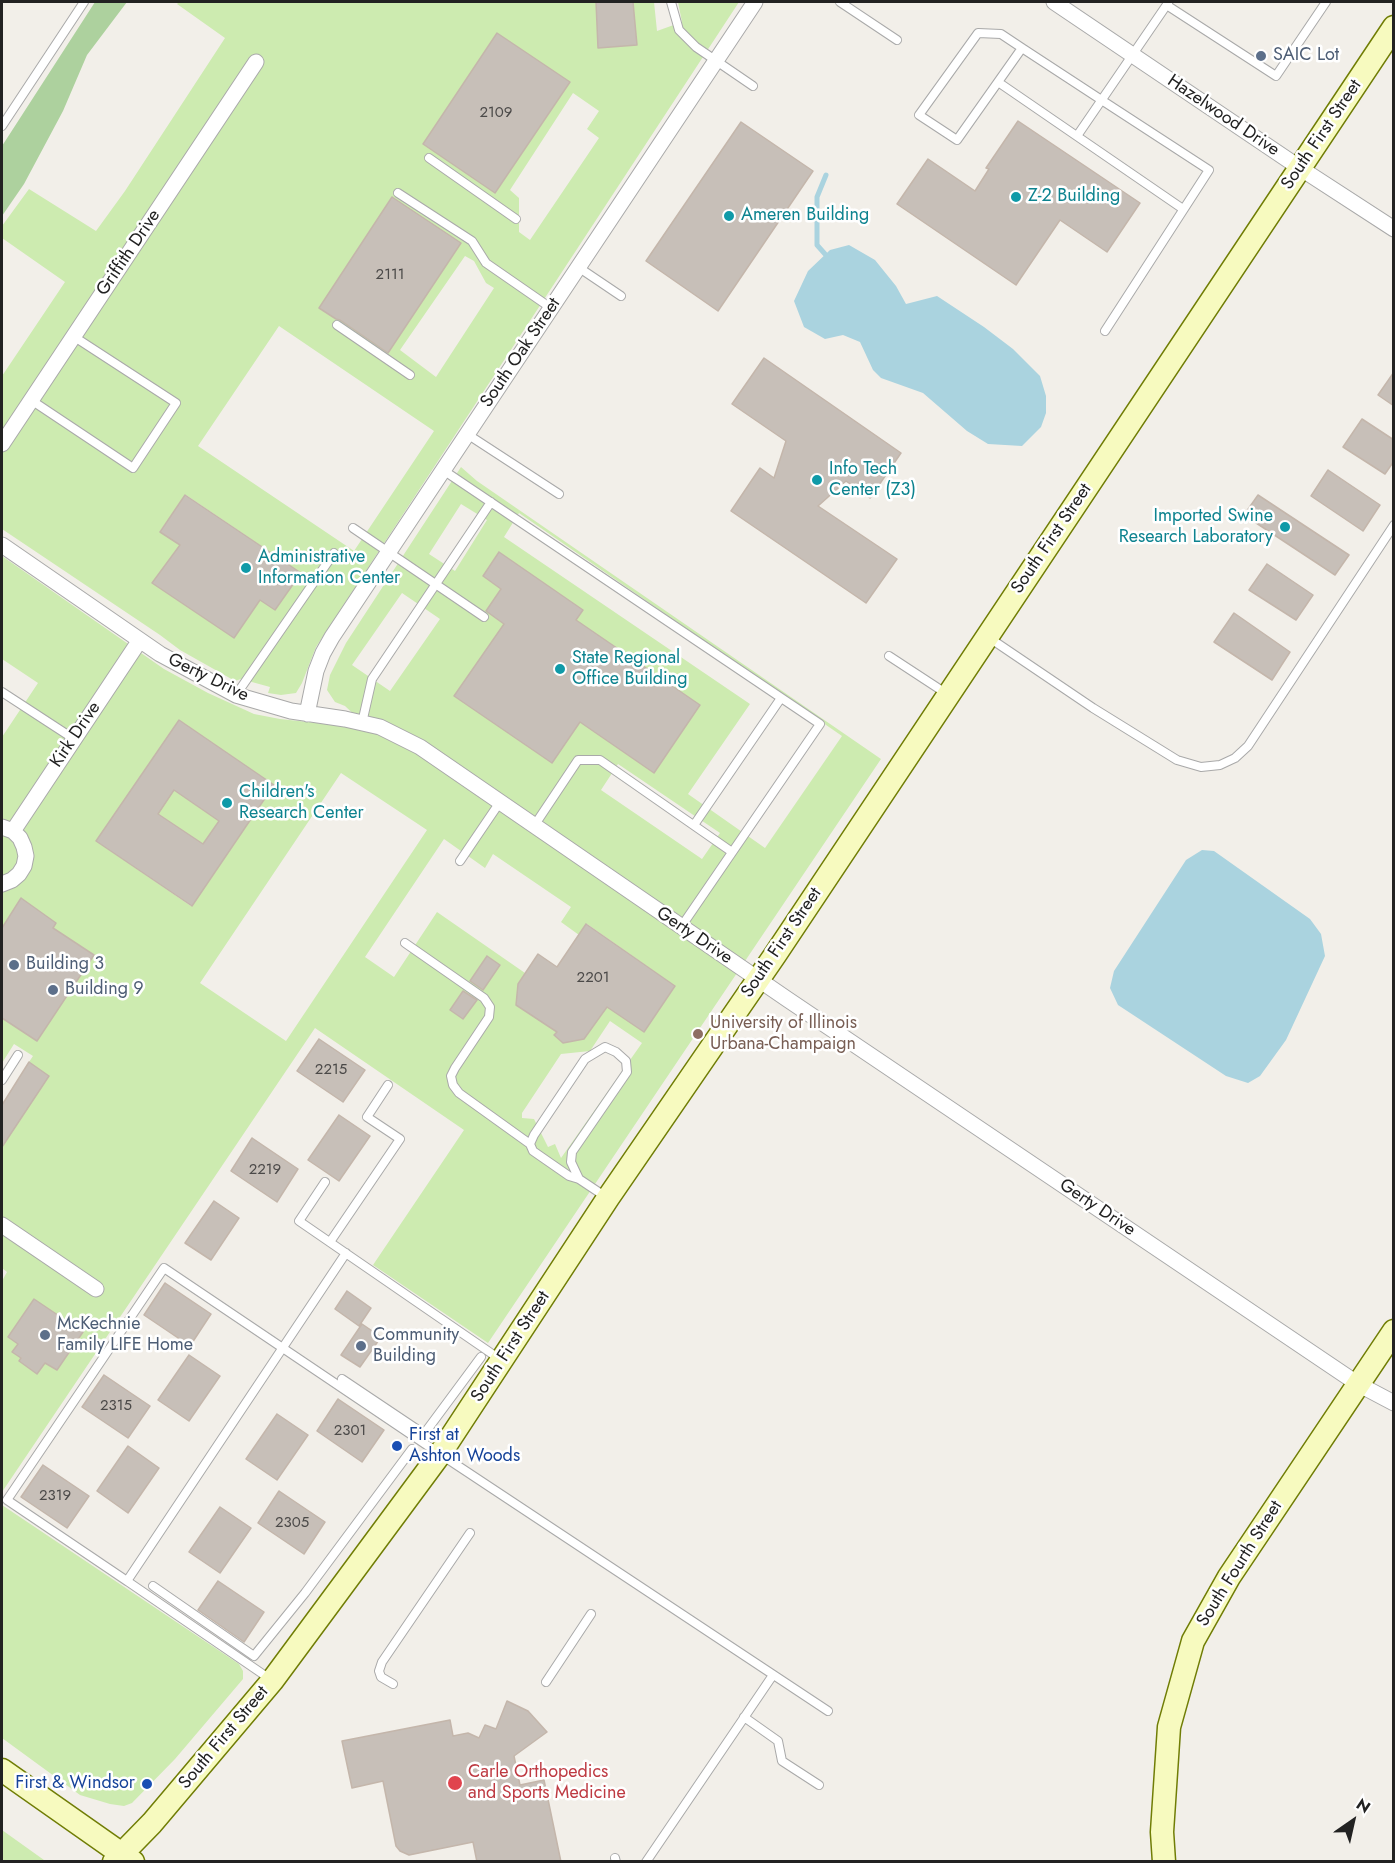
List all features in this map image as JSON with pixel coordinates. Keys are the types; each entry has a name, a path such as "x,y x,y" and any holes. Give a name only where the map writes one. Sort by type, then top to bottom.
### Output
{"street":[{"name":"South Oak Street","path":"307,714 315,671 323,653 755,2"},
{"name":"Hazelwood Drive","path":"1054,2 1394,229"},
{"name":"South First Street","path":"123,1859 272,1681 440,1454 491,1359 608,1198 758,979 1394,27"},
{"name":"Griffith Drive","path":"2,444 256,62"},
{"name":"Gerty Drive","path":"2,544 160,654 236,695 264,705 380,727 420,747 681,927 1358,1384 1394,1402"},
{"name":"Kirk Drive","path":"2,884 19,874 26,856 20,838 7,829 74,739 140,640"},
{"path":"2,1225 96,1289"},
{"name":"South Fourth Street","path":"1164,1862 1161,1832 1169,1727 1193,1641 1229,1577 1394,1331"},
{"path":"2,1770 123,1859"}],"lane":[{"path":"2,126 84,2"},
{"path":"671,2 679,30 696,47 753,86"},
{"path":"840,2 897,40"},
{"path":"1077,136 1168,4 1276,76 1326,2"},
{"path":"1022,48 957,140 920,115 978,33 1001,34 1209,170 1105,331"},
{"path":"998,82 1183,209"},
{"path":"429,158 516,219"},
{"path":"398,193 472,241 486,263 551,308"},
{"path":"578,267 621,296"},
{"path":"337,325 410,375"},
{"path":"31,400 133,468 176,403 73,336"},
{"path":"467,434 559,494"},
{"path":"443,470 820,724 681,927"},
{"path":"362,723 372,679 491,502"},
{"path":"987,636 1093,708 1177,760 1201,767 1220,765 1235,758 1248,746 1394,525"},
{"path":"353,528 484,617"},
{"path":"236,695 334,553"},
{"path":"889,656 947,694"},
{"path":"2,692 74,739"},
{"path":"694,825 781,698"},
{"path":"534,826 578,760 600,760 732,852"},
{"path":"460,861 500,802"},
{"path":"405,943 484,998 490,1007 489,1017 454,1068 451,1076 453,1085 459,1093 530,1144 533,1151 568,1176 579,1179 608,1198"},
{"path":"530,1144 585,1059 605,1047 616,1052 626,1061 627,1072 572,1152 571,1162 579,1179"},
{"path":"2,1080 18,1055"},
{"path":"330,1242 400,1140 367,1117 388,1085"},
{"path":"325,1182 299,1221 491,1359 424,1434 342,1378"},
{"path":"127,1581 346,1253"},
{"path":"272,1681 7,1500 164,1268 828,1711"},
{"path":"153,1586 255,1656 412,1449"},
{"path":"393,1684 381,1677 379,1671 382,1662 470,1533"},
{"path":"546,1682 591,1614"},
{"path":"646,1862 773,1675"},
{"path":"744,1717 778,1741 782,1761 819,1785"}],"green space":[{"path":"95,2 127,2 87,55 63,111 24,184 2,216 2,146"},
{"path":"179,2 596,2 598,47 637,44 633,2 654,2 657,31 682,22 678,2 739,2 316,647 296,693 281,695 268,693 270,687 241,679 235,681 180,650 2,529 2,376 65,282 2,238 2,226 29,189 96,231 125,191 225,38 177,4","holes":["573,93 599,111 587,129 599,138 530,240 519,232 519,198 510,190","465,256 474,261 486,283 494,288 436,377 400,350","279,326 434,431 354,551 198,446","186,495 301,573 275,610 160,531"]},
{"path":"461,467 477,481 881,759 488,1343 373,1265 464,1130 315,1028 2,1492 2,1281 7,1272 2,1268 2,1147 49,1076 29,1062 33,1056 14,1044 2,1063 2,1002 56,923 21,899 2,928 2,737 38,683 2,659 2,556 164,669 254,714 345,726 362,722 345,706 335,702 327,690 330,675 346,643","holes":["461,504 487,520 455,571 429,554","519,513 842,736 765,848 688,794 750,704 504,537","499,553 583,610 568,632 592,631 700,705 654,772 580,722 552,763 454,696 504,624 486,611 501,589 483,576","402,593 440,619 390,691 352,665","179,720 274,785 191,906 96,841","618,764 720,833 702,859 601,790","341,773 427,830 286,1041 200,983","444,839 485,868 493,854 571,907 561,922 579,935 587,924 675,986 607,1007 584,1039 563,1042 554,1035 557,1032 516,1005 518,984 525,973 437,912 394,977 365,957","610,1021 642,1043 561,1158 555,1144 548,1147 534,1119 522,1118 522,1113 561,1054 590,1051"]},
{"path":"174,790 219,821 203,844 158,814"},
{"path":"2,1505 239,1664 243,1671 243,1679 175,1759 132,1803 124,1806 110,1804 80,1795 2,1738"},
{"path":"2,1830 44,1860 2,1861"}],"water":[{"path":"849,245 875,260 896,286 906,304 937,296 1013,349 1040,376 1046,396 1046,413 1041,427 1022,446 988,444 967,431 923,393 881,378 873,370 860,342 843,335 825,339 804,327 794,301 808,271 830,250"},
{"path":"1202,850 1214,851 1310,919 1321,934 1325,956 1286,1040 1260,1076 1248,1083 1226,1076 1118,1005 1110,988 1114,971 1186,860"}],"building":[{"path":"596,2 633,2 637,45 598,48"},
{"path":"497,33 570,82 495,193 423,144"},
{"name":"Z-2 Building","path":"1018,121 1140,203 1107,252 1060,220 1016,285 897,204 928,159 975,191 989,169 986,168"},
{"name":"Ameren Building","path":"741,122 813,171 718,311 646,261"},
{"path":"392,197 461,243 388,353 319,308"},
{"name":"Info Tech Center (Z3)","path":"764,358 901,453 870,498 846,481 818,506 897,559 866,603 731,511 760,468 774,478 786,441 732,404"},
{"path":"1394,372 1394,406 1378,395"},
{"path":"1362,419 1394,440 1394,461 1385,474 1343,447"},
{"path":"1328,470 1380,505 1363,531 1311,496"},
{"name":"Administrative Information Center","path":"185,495 301,573 275,610 260,600 234,638 152,583 180,545 160,532"},
{"path":"1258,495 1349,555 1335,575 1244,515"},
{"name":"State Regional Office Building","path":"499,552 583,610 576,620 700,705 654,773 580,722 552,763 454,696 504,624 486,611 501,589 483,576"},
{"path":"1267,564 1313,595 1296,620 1249,590"},
{"path":"1234,613 1290,652 1272,680 1214,642"},
{"name":"Children's Research Center","path":"179,720 274,785 192,906 96,841","holes":["174,790 219,821 203,844 158,814"]},
{"path":"21,898 56,923 53,928 94,955 37,1041 2,1018 2,928"},
{"path":"586,924 675,986 644,1032 607,1007 584,1039 563,1043 554,1035 557,1032 516,1005 518,984 538,954 557,967"},
{"path":"487,956 500,965 483,990 470,981"},
{"path":"463,991 477,1000 463,1019 450,1010"},
{"path":"319,1039 365,1070 343,1102 297,1071"},
{"path":"29,1062 49,1076 2,1147 2,1105"},
{"path":"339,1115 370,1136 339,1181 308,1160"},
{"path":"252,1138 298,1169 277,1202 231,1171"},
{"path":"214,1201 239,1218 211,1260 185,1243"},
{"path":"165,1283 211,1314 190,1346 144,1315"},
{"path":"347,1291 371,1308 359,1326 335,1309"},
{"name":"McKechnie Family LIFE Home","path":"34,1299 83,1332 57,1370 45,1363 37,1374 19,1361 21,1358 12,1352 18,1344 8,1337"},
{"name":"Community Building","path":"362,1324 381,1337 360,1367 341,1355"},
{"path":"189,1355 220,1376 189,1421 158,1400"},
{"path":"104,1375 150,1406 128,1438 82,1407"},
{"path":"338,1399 384,1430 362,1462 317,1431"},
{"path":"277,1414 308,1435 277,1480 246,1459"},
{"path":"128,1446 159,1468 128,1513 97,1491"},
{"path":"43,1465 89,1496 67,1528 21,1497"},
{"path":"279,1491 325,1522 304,1554 258,1523"},
{"path":"220,1507 251,1528 220,1573 189,1552"},
{"path":"218,1581 264,1612 244,1642 198,1610"},
{"name":"Carle Orthopedics and Sports Medicine","path":"507,1701 528,1711 547,1732 514,1756 520,1785 544,1780 561,1862 477,1862 473,1842 409,1855 400,1851 396,1846 383,1781 352,1788 342,1741 450,1720 453,1736 468,1733 479,1738 485,1725 496,1729"}],"waterway":[{"path":"825,254 817,245 817,197 826,175"}],"place":[{"name":"SAIC Lot","path":"1261,56"},
{"name":"Z-2 Building","path":"1016,197"},
{"name":"Ameren Building","path":"729,216"},
{"name":"Info Tech Center (Z3)","path":"817,480"},
{"name":"Imported Swine Research Laboratory","path":"1285,527"},
{"name":"Administrative Information Center","path":"246,568"},
{"name":"State Regional Office Building","path":"560,669"},
{"name":"Children's Research Center","path":"227,803"},
{"name":"Building 3","path":"14,965"},
{"name":"Building 9","path":"53,990"},
{"name":"University of Illinois Urbana-Champaign","path":"698,1034"},
{"name":"McKechnie Family LIFE Home","path":"45,1335"},
{"name":"Community Building","path":"361,1346"},
{"name":"First at Ashton Woods","path":"397,1446"},
{"name":"Carle Orthopedics and Sports Medicine","path":"455,1783"},
{"name":"First & Windsor","path":"147,1784"}]}
